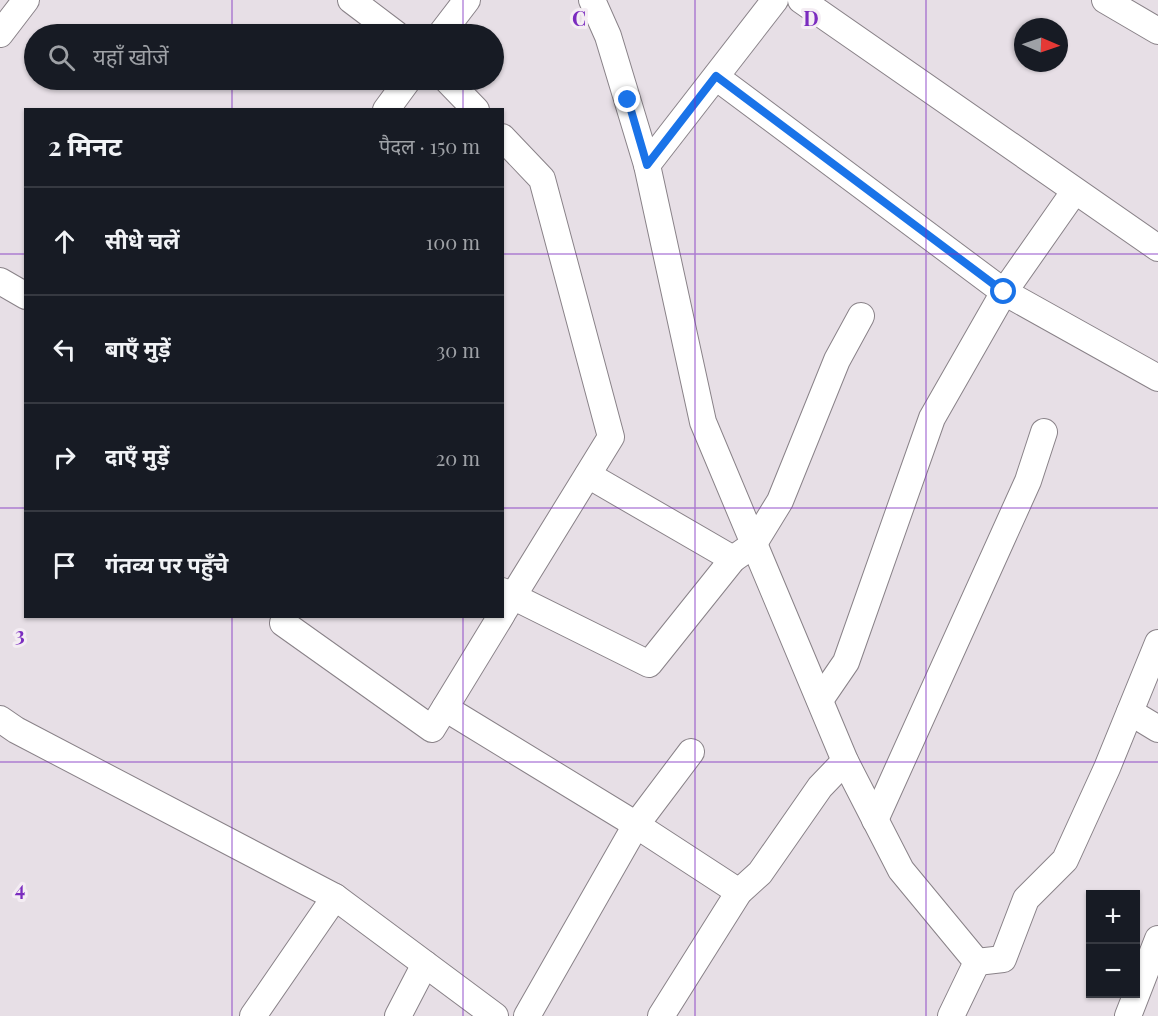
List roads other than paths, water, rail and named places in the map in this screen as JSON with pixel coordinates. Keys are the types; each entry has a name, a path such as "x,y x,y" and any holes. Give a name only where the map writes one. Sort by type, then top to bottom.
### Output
{"street":[{"path":"0,34 26,0"},
{"path":"351,0 383,24"},
{"path":"449,24 467,0"},
{"path":"647,165 775,0"},
{"path":"801,0 1000,137 1074,192 1158,248"},
{"path":"1105,0 1158,31"},
{"path":"600,4 647,165 704,422 743,552 819,700 845,761 901,870 977,962"},
{"path":"716,76 1004,292 1158,378"},
{"path":"388,108 401,90"},
{"path":"457,90 474,108"},
{"path":"504,139 542,179 611,437 505,605 649,664 743,552 780,501 837,360 861,316"},
{"path":"819,700 846,662 933,418 1004,292 1074,192"},
{"path":"0,281 24,295"},
{"path":"875,820 1028,481 1044,432"},
{"path":"588,475 743,552"},
{"path":"283,623 432,729 497,618"},
{"path":"977,962 1003,959 1026,899 1065,860 1158,643"},
{"path":"445,708 636,825 739,892"},
{"path":"1130,712 1158,729"},
{"path":"0,719 16,730 335,897 495,1016"},
{"path":"527,1016 636,825 691,752"},
{"path":"661,1016 739,892 760,873 820,787 845,761"},
{"path":"254,1016 335,897"},
{"path":"1128,1016 1158,939"},
{"path":"951,1016 977,962"},
{"path":"398,1016 425,964"}]}
